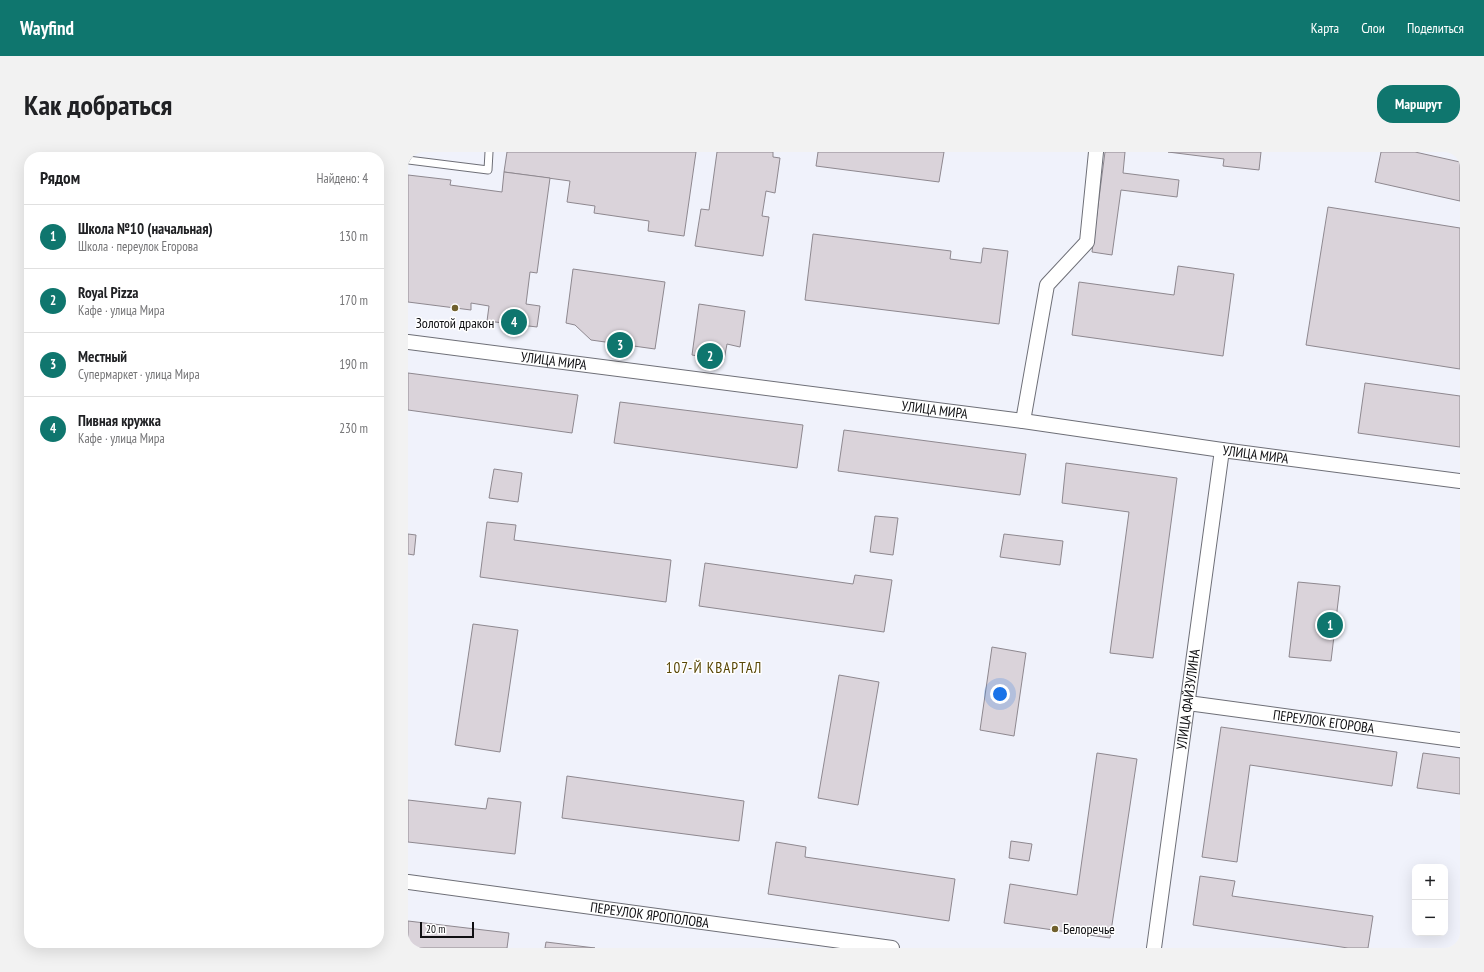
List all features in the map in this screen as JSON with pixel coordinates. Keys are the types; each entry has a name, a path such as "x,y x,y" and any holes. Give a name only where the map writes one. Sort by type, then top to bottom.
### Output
{"street":[{"path":"1023,421 1047,285 1087,242 1096,152"},
{"name":"УЛИЦА МИРА","path":"408,342 1023,421 1222,450 1460,481"},
{"name":"УЛИЦА ФАЙЗУЛИНА","path":"1154,948 1222,450"},
{"name":"ПЕРЕУЛОК ЕГОРОВА","path":"1188,704 1460,740"},
{"name":"ПЕРЕУЛОК ЯРОПОЛОВА","path":"408,882 892,948"}],"lane":[{"path":"408,160 488,170 489,152"}],"building":[{"path":"507,152 696,152 684,236 648,231 649,221 594,213 595,206 567,202 570,181 504,172"},
{"path":"717,152 773,152 773,157 780,158 775,193 766,191 762,216 769,217 763,256 695,246 701,209 709,210"},
{"path":"818,152 944,152 939,182 816,166"},
{"path":"1105,152 1125,152 1123,173 1179,180 1177,197 1121,190 1112,255 1092,252"},
{"path":"1168,152 1261,152 1259,170 1223,166 1224,159"},
{"path":"1381,152 1415,152 1460,162 1460,201 1375,182"},
{"path":"504,172 550,178 537,273 530,272 526,304 540,306 537,327 487,321 489,306 471,303 471,310 408,302 408,175 451,180 450,185 502,192"},
{"path":"1328,207 1460,228 1460,369 1306,345"},
{"path":"813,234 951,251 950,259 981,263 983,248 1008,251 999,324 805,300"},
{"path":"1178,266 1234,274 1223,356 1072,335 1079,282 1174,295"},
{"path":"573,269 665,282 655,349 591,340 575,325 566,323"},
{"path":"699,304 745,311 740,347 727,344 724,360 692,355"},
{"path":"408,373 578,395 572,433 408,410"},
{"path":"1365,383 1460,396 1460,447 1358,433"},
{"path":"620,402 803,425 797,468 614,443"},
{"path":"844,430 1026,454 1020,495 838,471"},
{"path":"1066,463 1177,478 1153,658 1110,653 1129,512 1062,503"},
{"path":"494,469 522,473 518,502 489,498"},
{"path":"875,516 898,518 893,555 870,552"},
{"path":"487,522 516,525 514,540 671,560 666,602 480,577"},
{"path":"408,534 416,535 414,555 408,554"},
{"path":"1004,534 1063,541 1060,565 1000,557"},
{"path":"705,563 853,584 855,575 892,580 884,632 699,606"},
{"path":"1298,582 1340,586 1331,661 1289,657"},
{"path":"473,624 518,630 500,752 455,745"},
{"path":"992,647 1026,653 1014,736 980,730"},
{"path":"839,675 879,682 858,805 818,798"},
{"path":"1221,727 1397,752 1392,786 1250,765 1237,862 1202,857"},
{"path":"1097,753 1137,759 1110,938 1004,923 1010,884 1077,895"},
{"path":"1423,753 1460,758 1460,794 1417,788"},
{"path":"567,776 744,801 739,841 562,818"},
{"path":"488,798 521,802 515,854 408,842 408,800 486,809"},
{"path":"1011,841 1032,844 1029,861 1009,858"},
{"path":"776,842 806,847 805,857 955,879 949,921 768,894"},
{"path":"1200,876 1235,881 1232,896 1373,916 1368,948 1348,948 1193,925"},
{"path":"408,921 509,933 507,948 408,948"},
{"path":"546,942 595,948 545,948"}],"place":[{"name":"Золотой дракон","path":"455,308"},
{"name":"Пивная кружка","path":"514,322"},
{"name":"Местный","path":"620,345"},
{"name":"Royal Pizza","path":"710,356"},
{"name":"Школа №10 (начальная)","path":"1330,625"},
{"name":"Белоречье","path":"1055,929"}],"district":[{"name":"107-Й КВАРТАЛ","path":"714,668"}]}
